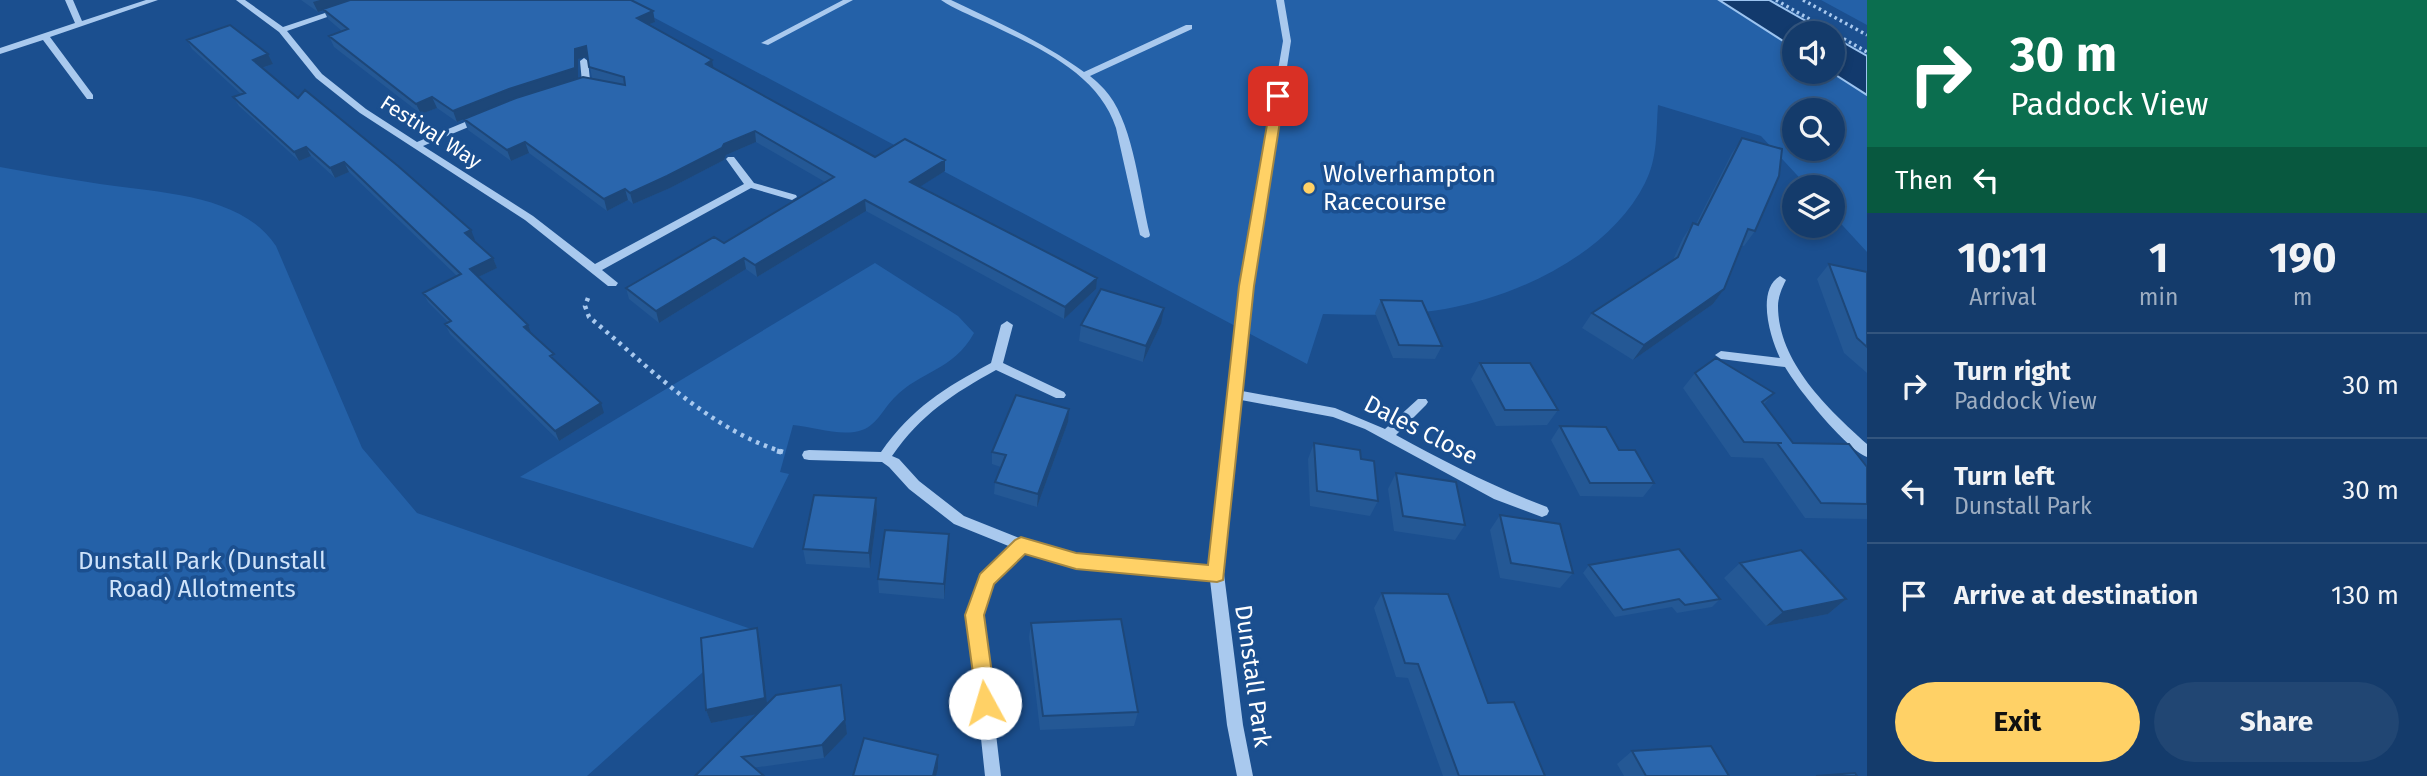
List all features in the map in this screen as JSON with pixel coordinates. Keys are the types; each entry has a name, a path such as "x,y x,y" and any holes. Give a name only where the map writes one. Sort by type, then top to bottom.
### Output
{"street":[{"path":"69,0 80,26"},
{"path":"0,51 154,0"},
{"name":"Festival Way","path":"240,0 282,30 319,76 363,111 529,218 612,284"},
{"path":"282,30 372,0"},
{"path":"765,43 849,0"},
{"path":"945,0 1069,64 1101,88 1116,113 1145,234"},
{"name":"Dunstall Park","path":"1245,776 1235,725 1217,574 1240,339 1287,41 1280,0"},
{"path":"45,37 90,97"},
{"path":"584,61 586,82"},
{"path":"574,86 586,82 611,89"},
{"path":"417,145 493,113"},
{"path":"731,159 750,185 792,197"},
{"path":"593,270 750,185"},
{"path":"1780,280 1772,303 1774,325 1790,363 1837,424 1867,452"},
{"path":"884,457 905,425 940,395 996,365 1007,325"},
{"path":"1721,355 1790,363"},
{"path":"996,365 1060,395"},
{"name":"Dales Close","path":"1234,394 1335,413 1387,435 1480,486 1542,511"},
{"path":"1387,435 1422,402"},
{"path":"809,454 884,457 894,463 914,485 959,520 1021,545 1076,561 1217,574"},
{"path":"993,776 975,615 986,579 1021,545"}],"lane":[{"path":"1084,75 1189,27"}],"path":[{"path":"1776,0 1867,52"},
{"path":"1803,0 1867,35"},
{"path":"612,284 588,297 585,306 589,317 748,441 768,450 809,454"}],"green space":[{"name":"Wolverhampton Racecourse","path":"621,0 1719,0 1782,40 1782,84 1845,84 1845,81 1867,95 1867,252 1845,228 1845,175 1797,175 1784,161 1845,161 1845,98 1782,98 1782,159 1761,136 1658,105 1654,154 1645,183 1629,208 1609,230 1586,250 1560,267 1503,294 1445,309 1369,315 1323,314 1307,364"},
{"path":"1821,0 1867,0 1867,25"},
{"name":"Dunstall Park (Dunstall Road) Allotments","path":"0,167 196,198 242,215 261,228 276,246 362,448 417,513 751,629 587,776 0,776"},
{"path":"875,263 958,316 974,333 966,346 947,363 904,389 875,422 865,429 843,432 793,425 780,472 789,474 753,548 520,477"}],"shaded area":[{"path":"1719,0 1769,0 1806,21 1782,21 1782,40"},
{"path":"1845,43 1867,56 1867,95 1845,81"}],"building":[{"path":"350,0 631,0 653,11 637,18 712,60 706,64 875,157 905,139 945,160 910,182 1097,278 1065,307 865,200 755,265 744,258 656,311 626,288 714,237 724,243 834,177 755,131 724,144 722,148 630,193 625,189 604,199 525,142 507,150 464,119 516,98 583,77 625,85 624,77 589,67 586,46 575,49 575,68 509,89 453,111 432,97 416,104 329,36 348,29 323,9"},
{"path":"230,25 268,54 253,60 298,98 305,90 471,230 465,233 493,258 470,269 528,325 524,327 554,354 550,356 601,403 555,431 445,324 451,321 423,293 461,274 344,162 330,168 306,147 294,152 233,97 245,93 187,40"},
{"path":"1742,138 1782,149 1779,176 1755,231 1748,229 1724,289 1644,345 1592,313 1678,257 1693,223 1698,225"},
{"path":"1829,264 1867,272 1867,347 1857,338"},
{"path":"1101,289 1164,308 1146,346 1081,325"},
{"path":"1381,300 1422,301 1442,346 1399,345"},
{"path":"1716,358 1774,393 1762,402 1793,443 1849,444 1867,467 1867,504 1821,503 1777,443 1782,443 1744,442 1695,373"},
{"path":"1480,363 1530,363 1558,410 1505,410"},
{"path":"1016,395 1069,409 1038,494 995,482 1006,455 992,452"},
{"path":"1560,426 1606,427 1619,450 1635,450 1654,483 1590,483"},
{"path":"1314,443 1360,450 1361,459 1374,461 1378,501 1317,491"},
{"path":"1396,473 1456,482 1465,525 1403,516"},
{"path":"814,495 876,498 869,553 803,549"},
{"path":"1500,515 1560,524 1573,573 1511,563"},
{"path":"885,530 949,534 944,584 878,579"},
{"path":"1679,549 1720,599 1685,605 1679,599 1623,610 1589,565"},
{"path":"1801,550 1846,599 1783,612 1740,563"},
{"path":"1382,593 1448,594 1488,703 1514,702 1545,776 1459,776 1418,664 1405,663"},
{"path":"1121,619 1138,712 1043,716 1031,623"},
{"path":"757,628 765,698 706,710 701,638"},
{"path":"841,685 845,720 822,745 742,757 764,776 695,776 776,695"},
{"path":"864,738 938,755 933,776 853,776"},
{"path":"1711,746 1729,776 1646,776 1632,751"},
{"path":"1855,773 1857,776 1816,776"}],"place":[{"name":"Wolverhampton Racecourse","path":"1309,188"}],"route":[{"path":"985,703 975,615 986,579 1021,545 1076,561 1217,574 1247,286 1278,96"}]}
